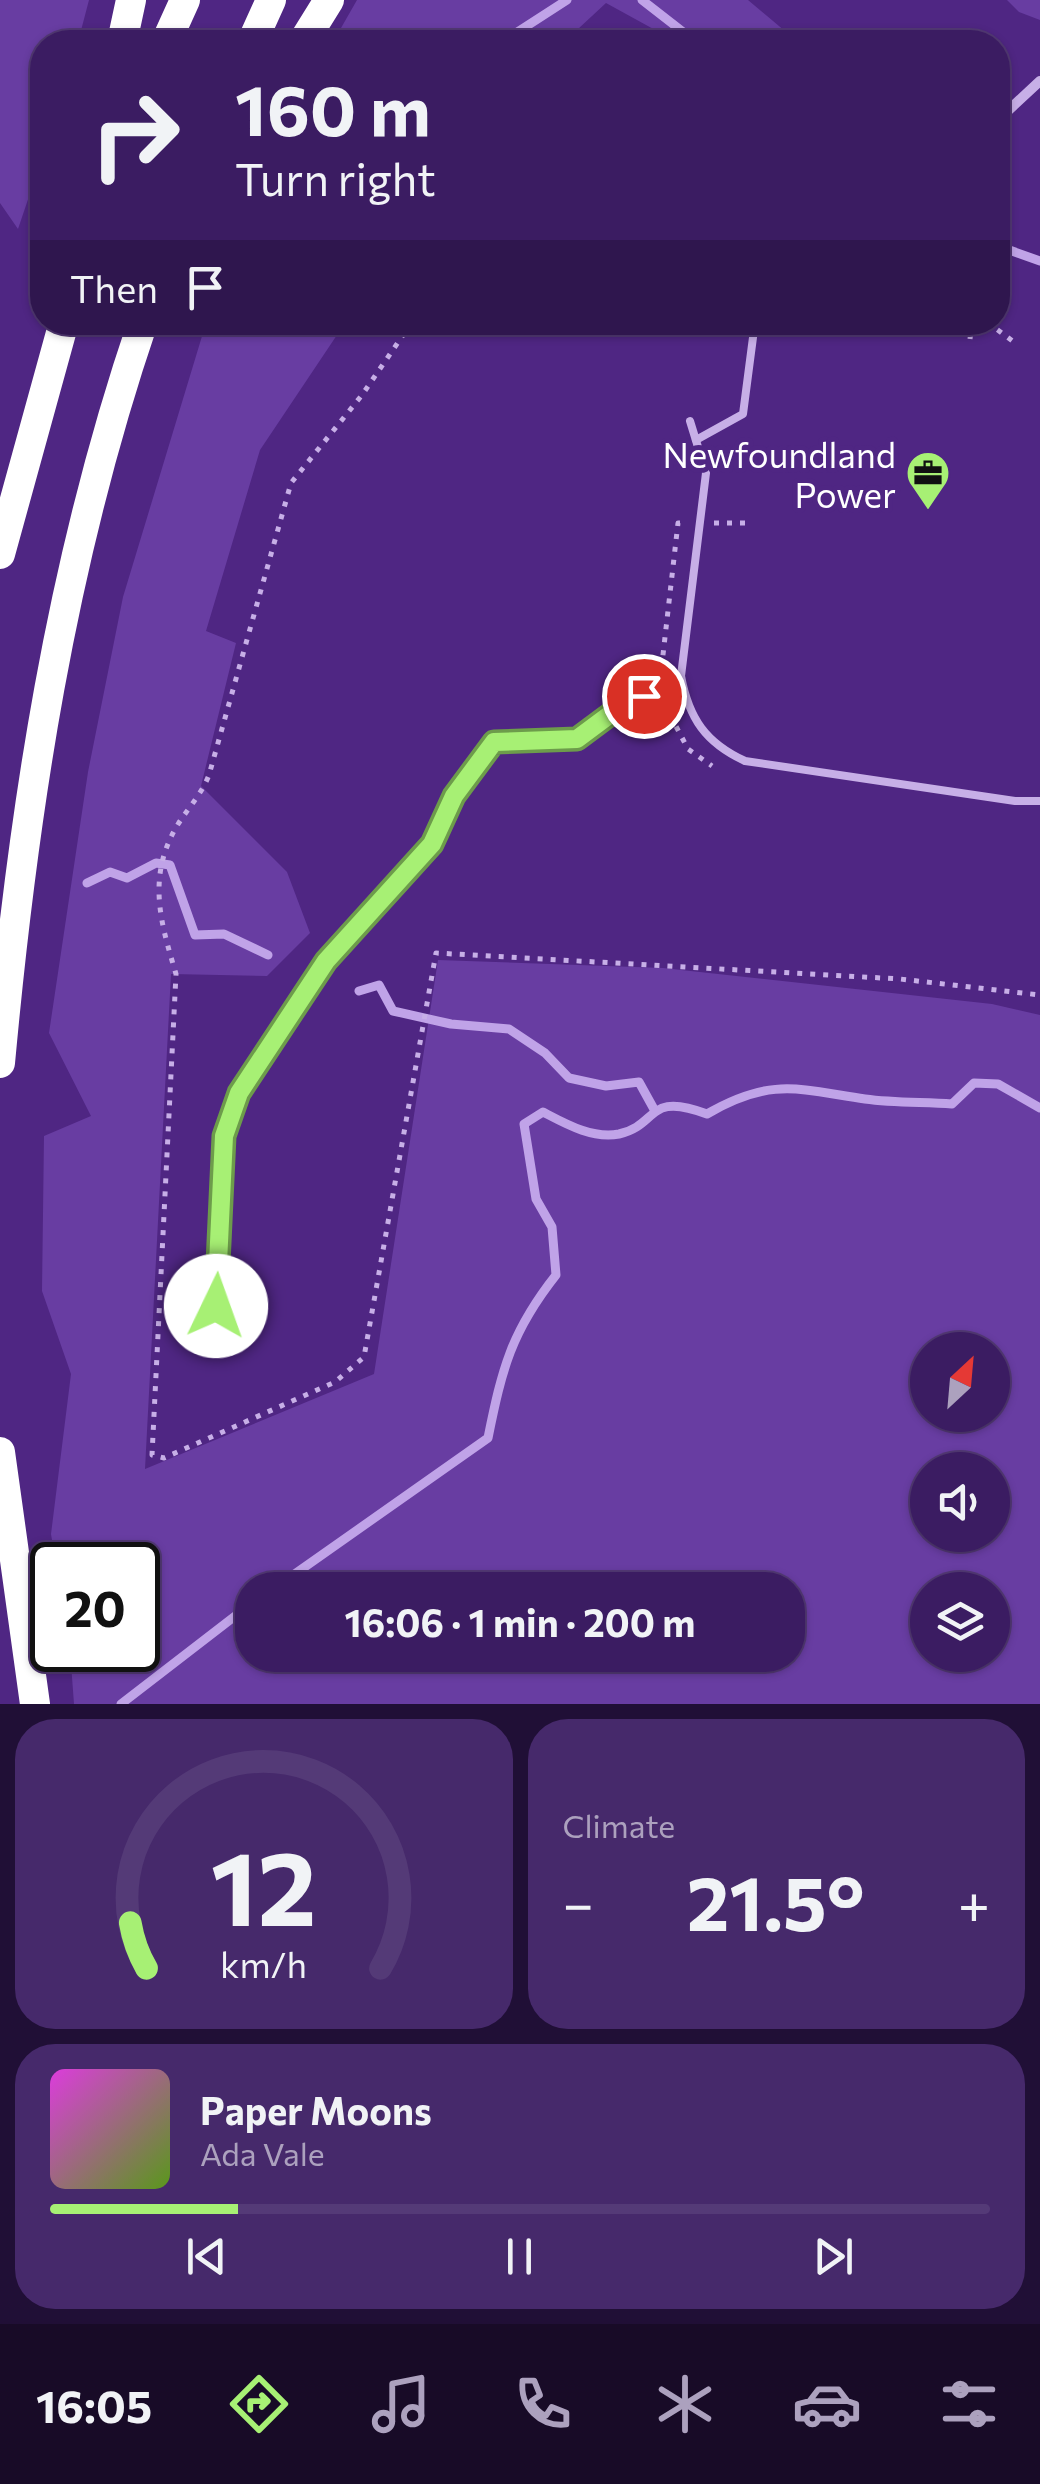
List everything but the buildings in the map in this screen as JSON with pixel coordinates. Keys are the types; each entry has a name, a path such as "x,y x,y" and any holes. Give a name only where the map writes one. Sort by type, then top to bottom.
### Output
{"highway":[{"path":"125,30 131,0"},
{"path":"171,30 185,0"},
{"path":"257,30 271,0"},
{"path":"310,30 329,0"},
{"path":"0,554 60,335"},
{"path":"0,1063 36,761 89,502 129,364 141,335"},
{"path":"0,1452 35,1704"}],"street":[{"path":"1010,109 1040,81"}],"lane":[{"path":"696,440 743,414 752,335"},
{"path":"690,421 706,473 682,652 685,698 707,740 745,762 1015,801 1040,801"},
{"path":"224,1352 216,1306 224,1136 239,1093 295,1003 326,961 432,844 454,796 494,742 577,739 620,707 644,696 685,698"}],"path":[{"path":"403,335 362,395 291,483 202,793 174,831 159,881 158,916 176,974 152,1448 156,1458 334,1382 364,1357 436,954 900,979 1040,995"},
{"path":"970,335 970,339"},
{"path":"1004,335 1018,346"}],"shaded area":[{"path":"0,0 89,0 81,30 30,30 30,194 18,229 0,203"},
{"path":"357,0 748,0 784,30 655,30 606,3 577,30 340,30"},
{"path":"1007,0 1040,0 1040,20 1019,12"},
{"path":"202,335 337,335 260,450 206,631 236,643 201,786 287,872 310,933 267,976 171,974 145,1469 374,1374 438,960 663,968 992,1004 1040,1015 1040,1704 74,1704 72,1672 160,1672 160,1542 52,1542 71,1374 42,1291 44,1136 91,1116 49,1033 88,772 123,597"}],"waterway":[{"path":"521,30 567,0"},
{"path":"642,0 681,30"},
{"path":"1010,250 1040,261"},
{"path":"87,883 110,872 127,878 156,863 170,865 195,935 224,934 268,955"},
{"path":"359,991 379,985 393,1011 451,1024 509,1029 545,1053 569,1078 606,1086 639,1082 655,1111"},
{"path":"298,1572 488,1438 510,1352 528,1315 556,1275 552,1227 536,1199 524,1124 543,1112 580,1129 609,1135 632,1130 663,1108 673,1106 707,1114 767,1090 952,1104 974,1083 998,1084 1040,1108"},
{"path":"121,1704 235,1616"}],"place":[{"name":"Newfoundland Power","path":"928,511"}],"route":[{"path":"216,1306 224,1136 239,1093 295,1003 326,961 432,844 445,823 454,796 494,742 577,739 620,707 644,696"}]}
